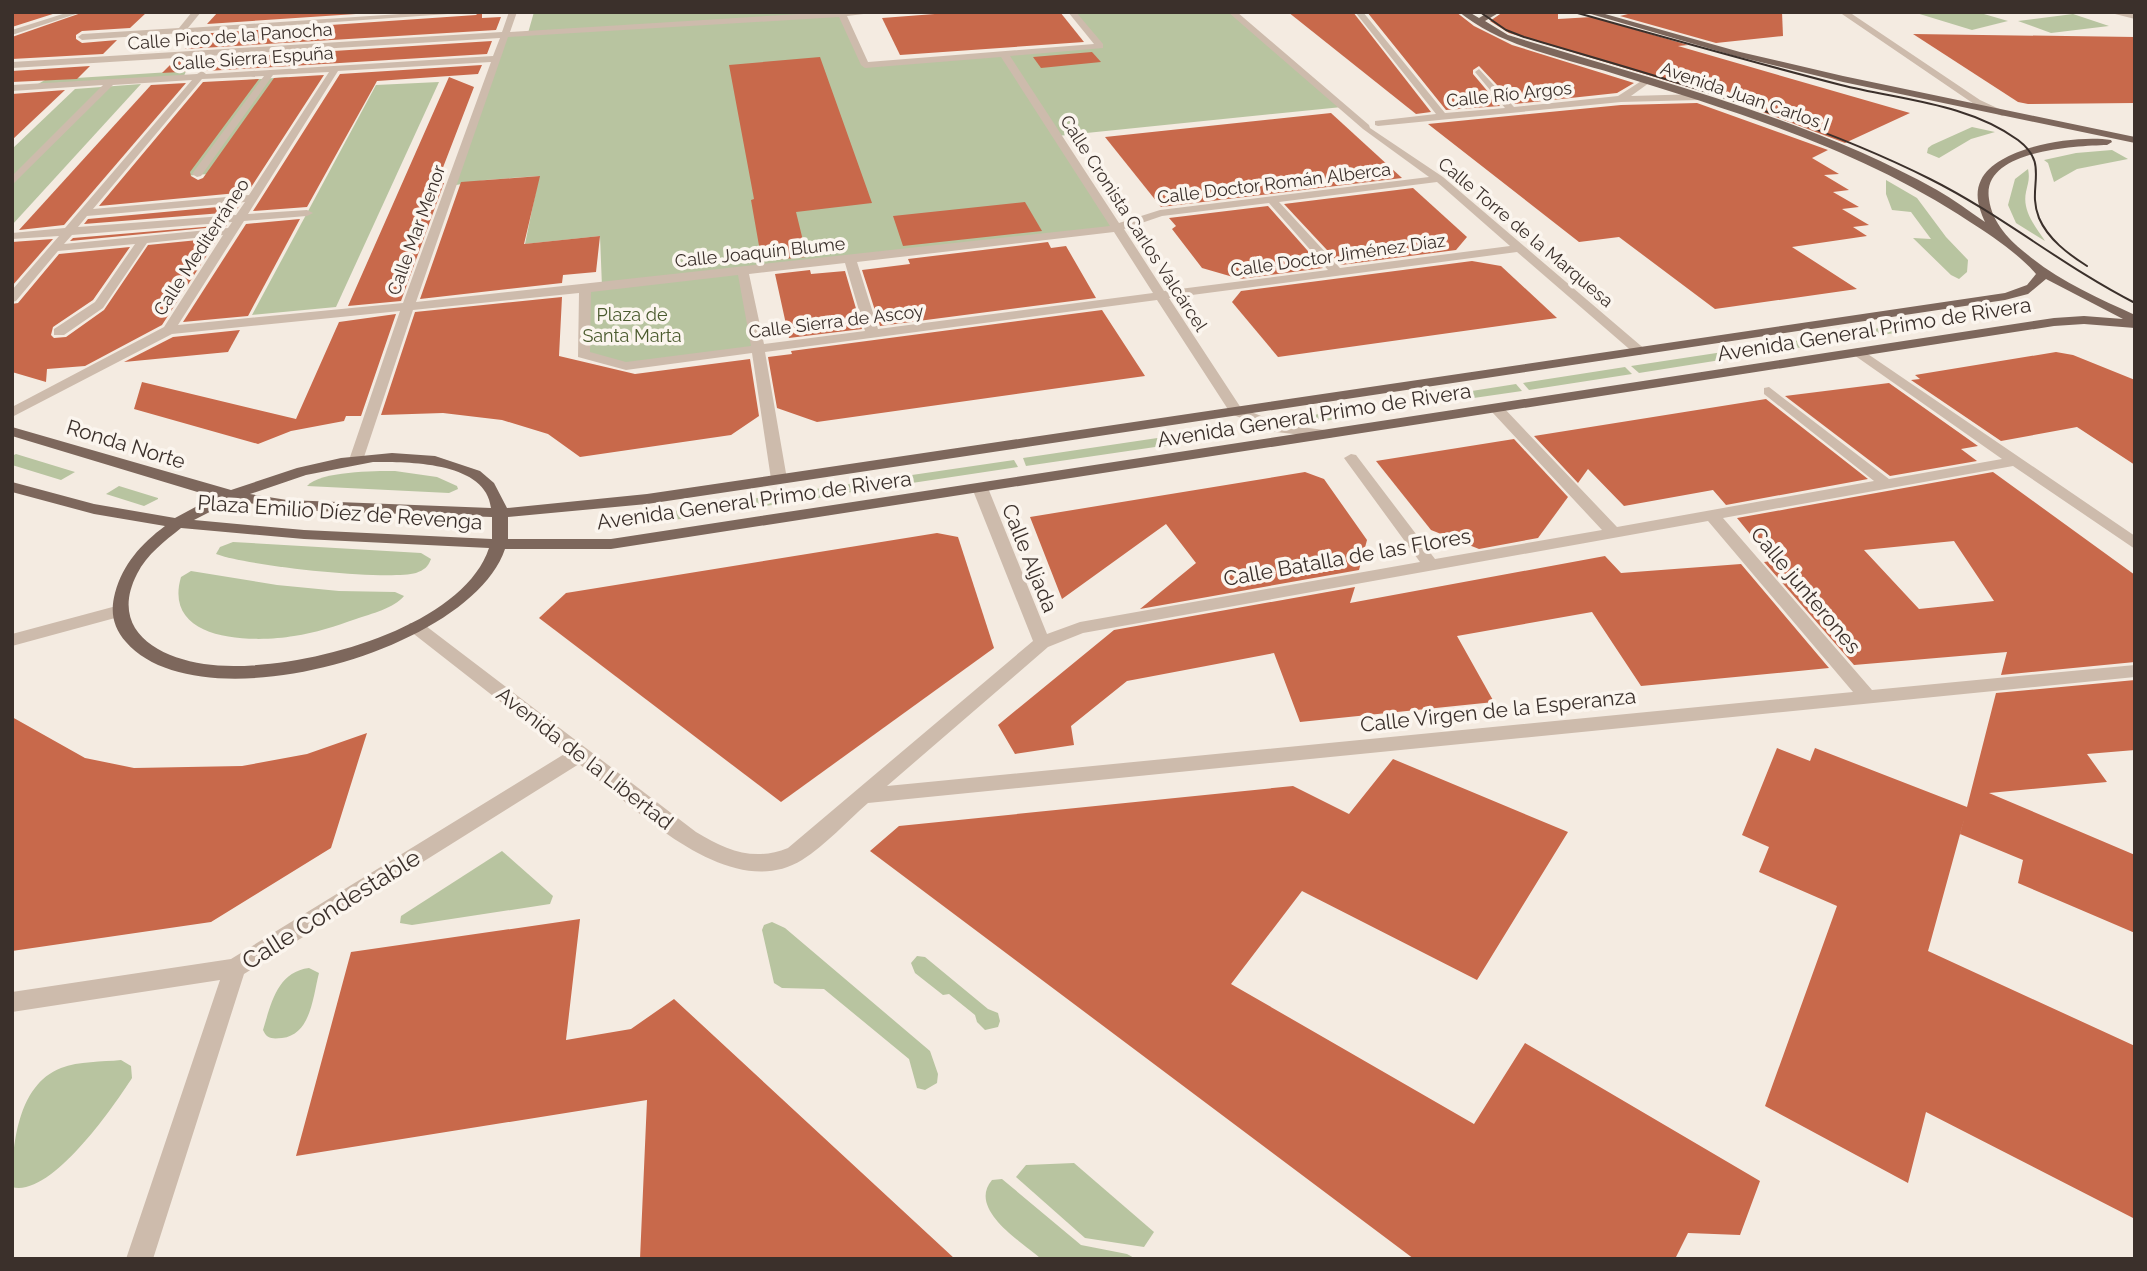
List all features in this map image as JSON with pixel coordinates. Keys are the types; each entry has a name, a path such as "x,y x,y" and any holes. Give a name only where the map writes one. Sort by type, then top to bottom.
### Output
{"main road":[{"name":"Avenida Juan Carlos I","path":"1463,12 1505,37 1789,127 1888,169 1949,201 2004,239"},
{"path":"1477,22 1496,12"},
{"name":"Avenida Juan Carlos I","path":"1588,12 1751,57 2135,141"},
{"path":"2135,141 2060,146 2025,153 1999,166 1984,183 1982,193 1987,214 2004,239 2041,270 2071,289 2135,322"},
{"name":"Avenida General Primo de Rivera","path":"501,513 622,502 2018,293 2038,283 2041,270"},
{"name":"Avenida General Primo de Rivera","path":"499,545 630,542 2054,322 2135,322"},
{"name":"Ronda Norte","path":"12,431 227,496"},
{"name":"Plaza Emilio Díez de Revenga","path":"404,458 458,467 478,477 493,489 501,513 499,545 488,569 466,593 416,627 356,653 277,670 224,673 195,670 150,653 134,642 124,627 120,611 121,594 134,566 178,524 227,496 293,472 356,460 404,458"},
{"path":"12,487 76,506 178,524"},
{"name":"Plaza Emilio Díez de Revenga","path":"227,496 288,505 501,513"},
{"name":"Plaza Emilio Díez de Revenga","path":"178,524 249,532 499,545"}],"street":[{"path":"12,33 78,12"},
{"path":"182,30 197,12"},
{"path":"82,37 382,15 472,12"},
{"name":"Calle Mar Menor","path":"356,460 366,424 513,12"},
{"name":"Calle Pico de la Panocha","path":"12,65 876,12"},
{"path":"842,15 865,65 1100,46 1072,12"},
{"name":"Calle Torre de la Marquesa","path":"1232,12 1357,120 1392,130 1439,180 1640,351"},
{"path":"1359,12 1443,117"},
{"path":"1843,12 1977,102 2005,114"},
{"path":"2118,12 2135,17"},
{"path":"357,56 382,15"},
{"path":"12,298 244,26"},
{"name":"Calle Cronista Carlos Valcárcel","path":"1004,54 1236,411"},
{"name":"Calle Sierra Espuña","path":"14,90 495,59"},
{"path":"14,90 42,64"},
{"name":"Calle Mediterráneo","path":"12,413 169,330 335,69"},
{"path":"1479,72 1512,110"},
{"path":"197,174 270,73"},
{"name":"Calle Río Argos","path":"1621,99 1646,81"},
{"path":"12,182 110,83"},
{"name":"Calle Río Argos","path":"1372,126 1392,130 1443,117 1621,99 1700,97"},
{"name":"Calle Doctor Román Alberca","path":"1116,228 1160,213 1439,180"},
{"path":"85,214 254,198"},
{"path":"1271,199 1337,272"},
{"path":"12,236 307,214"},
{"name":"Calle Joaquín Blume","path":"169,330 743,272 1116,228"},
{"path":"55,248 233,231"},
{"path":"59,332 99,305 143,240"},
{"name":"Calle Doctor Jiménez Díaz","path":"1160,296 1520,248"},
{"path":"850,260 873,334"},
{"path":"743,272 779,479"},
{"name":"Calle Sierra de Ascoy","path":"585,289 583,354 626,366 1160,296"},
{"path":"1858,352 2135,544"},
{"path":"1769,391 1885,484"},
{"path":"1497,409 1613,532"},
{"path":"1236,411 1281,429 1335,433"},
{"path":"1351,458 1432,565"},
{"name":"Calle Batalla de las Flores","path":"765,864 780,862 795,854 1042,643 1080,628 2014,461"},
{"name":"Calle Aljada","path":"980,488 1042,643"},
{"name":"Calle junterones","path":"1712,514 1866,696"},
{"path":"12,640 120,611"},
{"name":"Avenida de la Libertad","path":"416,627 689,838 711,852 748,866 765,864"},
{"name":"Calle Virgen de la Esperanza","path":"866,796 2135,671"},
{"name":"Calle Condestable","path":"139,1259 235,968 580,754"},
{"path":"12,1002 235,968"}],"green space":[{"name":"Plaza de Santa Marta","path":"534,12 822,12 841,15 866,65 1099,46 1072,12 1232,12 1342,107 1057,136 1116,228 743,272 758,349 626,366 583,354 585,289 602,287 600,236 525,244 539,176 450,186 504,35 528,33"},
{"path":"1913,12 1977,12 2008,21 1972,30"},
{"path":"2073,14 2109,26 2051,33 2018,21"},
{"path":"186,71 184,76 38,84 45,80"},
{"path":"288,77 220,173 172,177 247,80"},
{"path":"439,82 336,307 252,315 376,85"},
{"path":"141,84 12,225 12,149 75,89"},
{"path":"1972,127 1995,132 1971,139 1939,158 1927,153 1932,145"},
{"path":"2112,150 2128,159 2077,169 2054,182 2048,163 2044,160 2076,153"},
{"path":"2028,169 2026,206 2030,218 2045,241 2016,223 2008,205 2015,179"},
{"path":"1886,180 1917,198 1946,237 1968,260 1967,272 1959,279 1951,275 1913,238 1931,239 1911,212 1892,210 1886,194"},
{"path":"1909,323 1918,329 1853,340 1844,334"},
{"path":"1839,334 1847,340 1784,350 1775,344"},
{"path":"1769,345 1777,351 1639,373 1631,366"},
{"path":"1625,367 1632,374 1529,390 1523,383"},
{"path":"1516,384 1522,391 1446,402 1440,396"},
{"path":"1357,408 1363,415 1299,425 1294,418"},
{"path":"1191,433 1196,441 1026,466 1023,458"},
{"path":"16,454 75,472 61,480 12,465 12,456"},
{"path":"1014,460 1018,467 839,494 837,486"},
{"path":"395,471 437,477 457,486 458,489 449,493 307,486 324,477 335,475"},
{"path":"119,486 158,499 144,506 106,494"},
{"path":"829,487 831,496 667,521 667,512"},
{"path":"233,542 421,553 431,559 427,566 416,573 348,574 256,563 216,554 220,547"},
{"path":"191,571 277,585 339,591 395,592 404,596 382,610 302,635 235,638 215,634 198,626 185,615 179,598 181,577"},
{"path":"502,851 553,896 550,904 412,925 400,923 401,916"},
{"path":"772,922 785,928 930,1051 938,1074 937,1083 925,1090 917,1088 909,1059 824,989 782,988 774,983 762,930 764,925"},
{"path":"917,956 925,957 988,1009 998,1013 998,1027 985,1030 977,1022 975,1015 949,994 943,995 915,973 911,963"},
{"path":"309,968 319,973 305,1022 292,1035 268,1037 263,1030 277,991 289,976"},
{"path":"121,1060 131,1066 132,1078 80,1147 45,1179 28,1187 12,1187 16,1136 26,1103 35,1088 46,1076 61,1068"},
{"path":"1074,1163 1154,1232 1144,1247 1085,1238 1016,1177 1026,1165"},
{"path":"1002,1179 1081,1245 1127,1254 1136,1259 1041,1259 1000,1224 986,1202 986,1191 992,1180"}],"building":[{"path":"12,12 59,12 12,27"},
{"path":"84,12 147,12 130,28 82,31 76,35 76,39 82,43 117,40 103,54 12,59 12,37"},
{"path":"218,12 386,12 207,24"},
{"path":"482,12 482,18 501,17 496,30 185,49 198,34 476,15"},
{"path":"961,12 1060,12 1084,42 900,55 882,18"},
{"path":"1288,12 1353,12 1431,112 1416,114"},
{"path":"1367,12 1456,12 1474,26 1512,45 1634,83 1617,93 1515,104 1479,66 1473,70 1473,74 1500,106 1446,110"},
{"path":"1503,12 1558,12 1558,19 1592,17 1688,45 1678,46 1910,113 1845,143 1728,99 1509,33 1490,21"},
{"path":"1636,12 1782,12 1783,36 1716,43 1620,16"},
{"path":"1913,34 2135,37 2135,103 2018,102"},
{"path":"492,41 487,54 207,71 202,68 196,71 162,73 174,61"},
{"path":"1092,52 1101,62 1041,68 1033,57"},
{"path":"820,57 872,203 796,212 807,257 772,260 771,255 761,257 751,200 754,199 729,65"},
{"path":"482,65 478,74 377,81 307,207 253,211 340,74"},
{"path":"90,66 77,79 12,82 12,71"},
{"path":"324,75 248,192 99,206 203,82 259,79 190,172 191,176 198,180 203,178 274,78"},
{"path":"449,77 474,87 437,183 444,183 401,301 348,306"},
{"path":"186,83 64,225 19,230 151,85"},
{"path":"65,90 12,140 12,94"},
{"path":"1697,103 1828,150 1812,158 1839,174 1824,175 1849,190 1833,192 1859,207 1842,209 1869,225 1853,227 1867,236 1792,247 1857,289 1715,309 1619,237 1579,242 1428,124 1621,105"},
{"path":"1331,113 1402,178 1161,207 1105,137"},
{"path":"540,176 524,244 600,236 596,272 563,275 562,283 420,299 461,182"},
{"path":"1413,188 1467,237 1456,250 1341,265 1284,204"},
{"path":"1025,202 1042,231 903,246 893,216"},
{"path":"240,205 235,212 84,224 88,219"},
{"path":"1268,206 1323,268 1240,279 1202,268 1172,229 1176,226 1169,218"},
{"path":"300,219 248,316 183,322 246,224"},
{"path":"227,226 70,241 73,238"},
{"path":"218,238 162,325 85,366 47,369 46,382 12,372 12,304 18,303 59,254 130,247 93,300 53,327 51,335 54,338 66,337 104,310 148,245"},
{"path":"53,239 12,286 12,242"},
{"path":"1048,242 1051,248 1066,246 1096,298 880,326 862,270 910,264 908,259"},
{"path":"1472,261 1501,266 1557,318 1278,357 1232,302 1241,291"},
{"path":"810,270 811,274 845,271 862,329 789,338 775,274"},
{"path":"562,297 559,356 635,374 750,359 759,416 731,435 580,457 548,434 502,420 443,413 381,415 415,312"},
{"path":"1102,310 1145,376 817,422 777,408 768,357 792,354 791,351"},
{"path":"396,314 361,416 346,416 344,421 291,431 258,444 134,409 142,382 296,419 339,322"},
{"path":"240,330 228,352 124,362 173,337"},
{"path":"2056,352 2073,355 2135,380 2135,465 2077,427 2001,441 1911,380 1920,379 1915,375"},
{"path":"1889,383 1978,446 1961,449 1977,461 1890,476 1785,396"},
{"path":"1766,399 1868,479 1726,505 1713,490 1624,506 1588,469 1578,483 1534,436"},
{"path":"1514,439 1568,497 1538,538 1479,549 1431,530 1376,461"},
{"path":"1305,472 1324,479 1367,540 1359,570 1140,609 1196,563 1166,524 1062,599 1030,517"},
{"path":"1993,472 2135,575 2135,662 2001,675 2007,652 1854,665 1764,562 1772,561 1737,518","holes":["1954,541 1994,601 1919,609 1864,550"]},
{"path":"937,533 958,537 994,648 781,802 539,618 566,593"},
{"path":"1605,556 1621,573 1741,564 1829,668 1641,686 1592,612 1457,636 1494,702 1300,722 1274,653 1127,681 1071,726 1074,745 1015,754 998,725 1114,630 1355,587 1350,603"},
{"path":"2135,680 2135,750 2087,754 2107,782 1989,793 2135,855 2135,933 2018,883 2023,860 1960,834 1928,951 2135,1046 2135,1219 1926,1112 1908,1183 1765,1106 1837,906 1759,872 1769,847 1742,835 1777,748 1810,761 1815,748 1967,807 1996,693"},
{"path":"12,717 85,758 134,768 242,766 307,754 367,733 331,848 211,922 12,951"},
{"path":"1393,759 1568,832 1477,980 1302,891 1231,984 1474,1124 1525,1043 1760,1181 1740,1235 1688,1233 1675,1259 1414,1259 870,851 899,826 1293,786 1349,814"},
{"path":"580,919 566,1040 631,1029 674,999 955,1259 640,1259 647,1100 296,1156 351,952"}],"tram line":[{"path":"1480,12 1506,30 1524,37 1730,99 1881,156 1957,193 2083,274 2135,303"},
{"path":"1574,12 1841,85 1955,110 1998,128 2018,140 2033,158 2036,167 2036,206 2043,226 2059,245 2087,266"}]}
